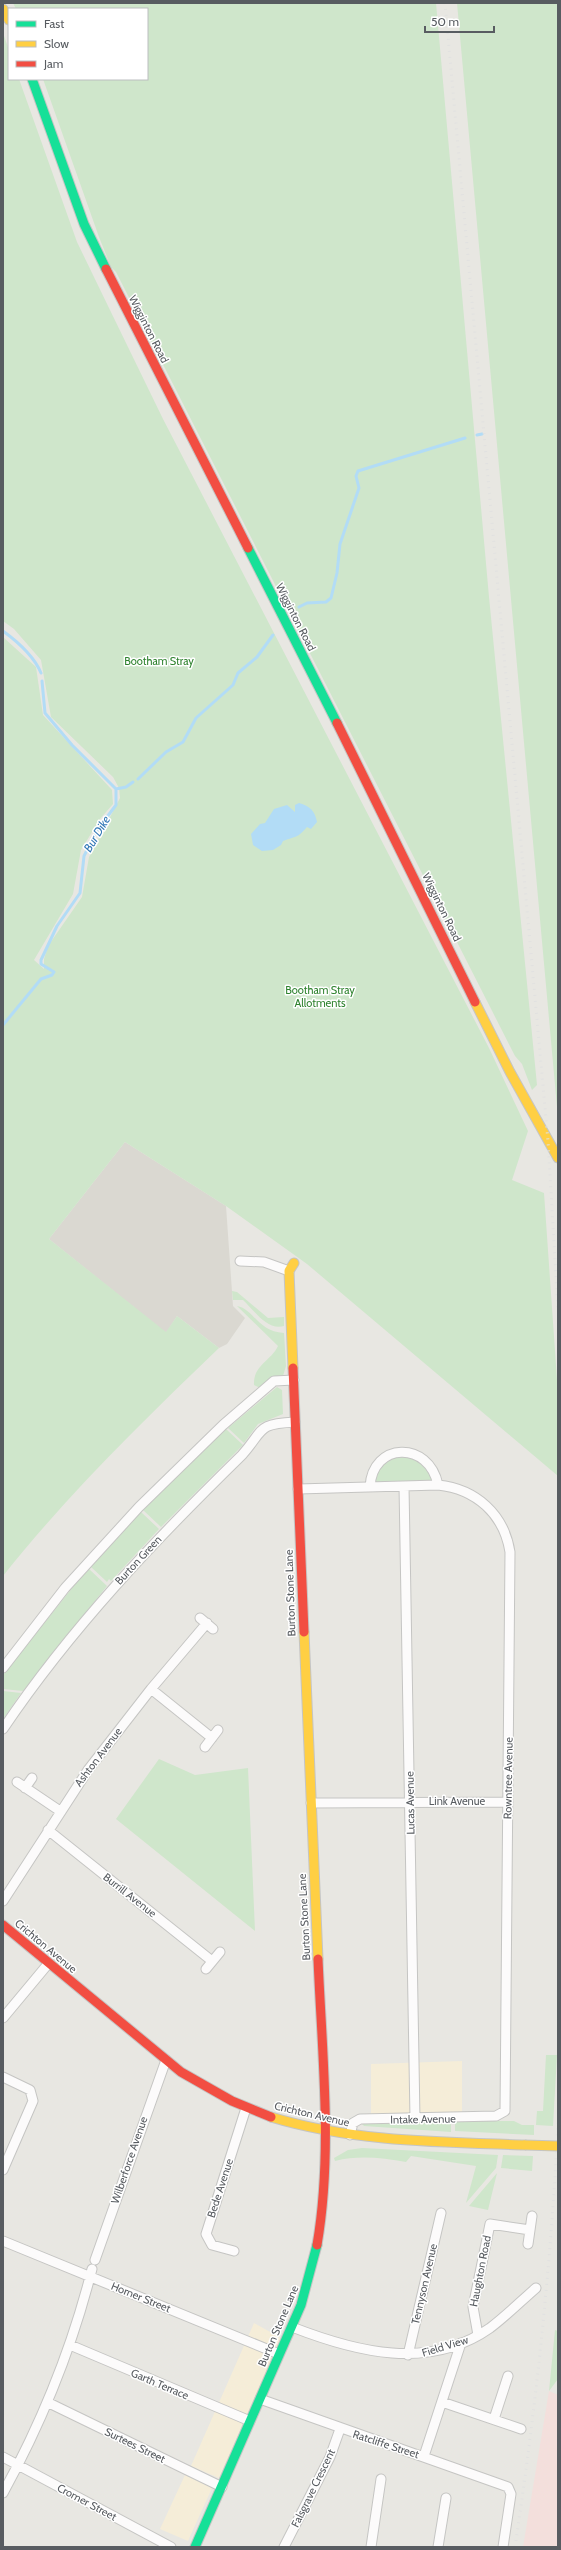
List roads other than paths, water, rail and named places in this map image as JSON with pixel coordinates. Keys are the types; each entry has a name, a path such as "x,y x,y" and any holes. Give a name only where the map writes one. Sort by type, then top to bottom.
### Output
{"street":[{"path":"3,8 8,18"},
{"name":"Wigginton Road","path":"32,80 84,224 127,312 354,755 510,1072 558,1158"},
{"path":"240,1261 264,1262 289,1271 294,1263"},
{"name":"Burton Stone Lane","path":"195,2547 292,2327 310,2278 324,2206 325,2131 310,1803 289,1271"},
{"path":"3,1668 86,1564 172,1474 274,1381 294,1380"},
{"name":"Burton Green","path":"3,1729 26,1694 105,1596 242,1455 257,1432 265,1426 275,1423 295,1422"},
{"path":"370,1487 372,1475 379,1463 390,1455 403,1452 419,1455 430,1464 438,1485"},
{"name":"Rowntree Avenue","path":"298,1489 438,1485 463,1490 480,1500 500,1522 508,1540 510,1631 505,2111"},
{"name":"Lucas Avenue","path":"404,1486 415,2119"},
{"name":"Ashton Avenue","path":"3,1901 60,1811 151,1689 207,1623"},
{"path":"151,1689 212,1738"},
{"path":"205,1748 218,1730"},
{"path":"26,1788 32,1778"},
{"path":"17,1782 60,1811"},
{"name":"Link Avenue","path":"310,1803 410,1801 508,1802"},
{"name":"Burrill Avenue","path":"48,1830 212,1961"},
{"name":"Crichton Avenue","path":"3,1925 48,1964 166,2060 213,2092 246,2108 292,2123 350,2135 558,2146"},
{"path":"206,1969 220,1952"},
{"path":"3,2018 48,1964"},
{"name":"Wilberforce Avenue","path":"95,2260 166,2060"},
{"path":"3,2076 30,2090 33,2101 3,2170"},
{"name":"Bede Avenue","path":"234,2251 212,2245 206,2234 246,2108"},
{"name":"Intake Avenue","path":"350,2135 353,2123 360,2120 496,2116 505,2111"},
{"name":"Tennyson Avenue","path":"408,2355 441,2213"},
{"path":"528,2244 532,2216"},
{"name":"Haughton Road","path":"478,2335 473,2307 490,2224 530,2230"},
{"name":"Horner Street","path":"3,2242 91,2273 279,2354"},
{"path":"3,2493 49,2402 70,2345 91,2273"},
{"name":"Field View","path":"292,2327 346,2346 388,2354 408,2355 426,2353 461,2343 478,2335 499,2321 536,2288"},
{"path":"424,2456 461,2343"},
{"name":"Garth Terrace","path":"70,2345 250,2422"},
{"path":"494,2419 508,2376"},
{"name":"Ratcliffe Street","path":"260,2399 340,2429 424,2456 510,2489 503,2547"},
{"name":"Surtees Street","path":"49,2402 222,2486"},
{"path":"442,2402 521,2429"},
{"name":"Falsgrave Crescent","path":"284,2547 327,2463 340,2429"},
{"name":"Cromer Street","path":"3,2457 171,2547"},
{"path":"371,2547 381,2479"},
{"path":"438,2547 446,2498"}],"water":[{"path":"299,803 309,807 315,815 317,822 311,829 307,827 296,837 283,841 281,845 273,850 262,851 253,845 251,834 260,824 265,823 274,809 287,805 295,812 295,805"}],"waterway":[{"path":"477,435 482,434"},
{"path":"299,607 307,603 326,602 331,598 337,573 340,544 359,488 356,476 358,471 465,438"},
{"name":"Bur Dike","path":"3,631 25,650 41,673"},
{"path":"138,779 166,752 183,742 196,718 233,685 238,673 257,657 273,635"},
{"name":"Bur Dike","path":"3,1025 41,979 52,975 54,972 41,964 41,960 57,926 80,893 84,856 98,829 116,805 116,789 72,745 45,713 42,681"},
{"path":"116,789 126,787 133,782"}],"railway":[{"path":"445,3 548,1141 558,1311"},
{"path":"515,2547 530,2442 542,2336 558,2123"}],"park label":[{"name":"Bootham Stray","path":"159,661"},
{"name":"Bootham Stray Allotments","path":"320,996"}]}
